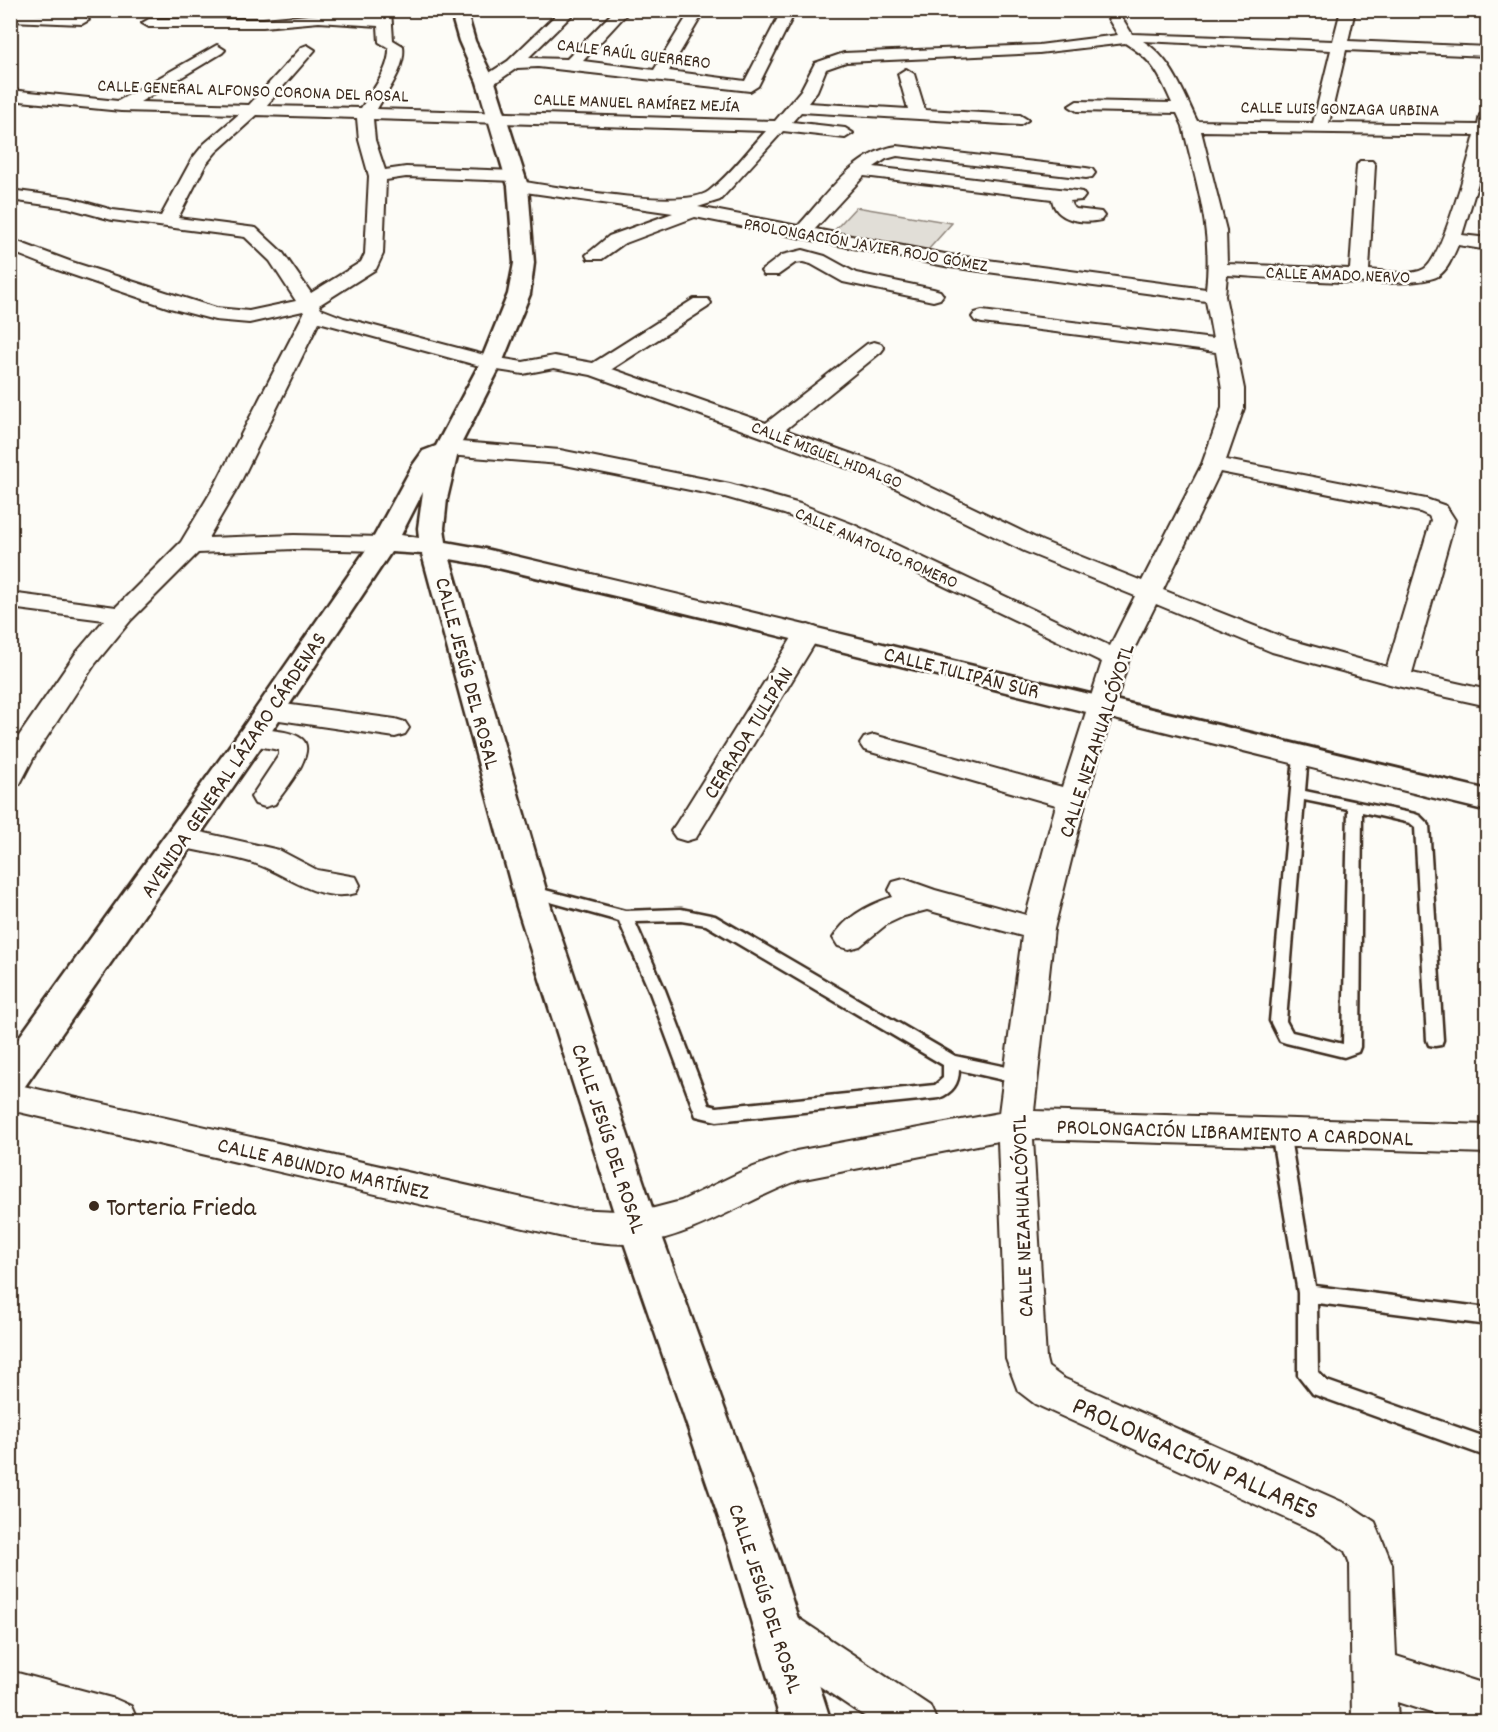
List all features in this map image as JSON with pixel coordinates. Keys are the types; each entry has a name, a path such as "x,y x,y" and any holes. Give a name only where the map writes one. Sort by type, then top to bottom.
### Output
{"street":[{"name":"AVENIDA GENERAL LÁZARO CÁRDENAS","path":"434,548 432,528 434,499 447,448 491,363 519,294 524,263 516,181 495,118 486,82 467,41 458,10"},
{"path":"486,82 513,64 570,10"},
{"path":"572,64 623,10"},
{"path":"658,76 698,10"},
{"name":"CALLE RAÚL GUERRERO","path":"513,64 538,62 572,64 750,86 789,10"},
{"name":"CALLE NEZAHUALCÓYOTL","path":"1032,1377 1026,1359 1016,1124 1038,929 1071,800 1103,706 1116,659 1150,595 1213,464 1233,408 1233,389 1215,296 1218,269 1216,230 1187,117 1164,70 1150,52 1127,38 1110,10"},
{"path":"1320,127 1348,10"},
{"path":"10,777 21,754 86,658 122,615 191,546 226,487 311,308 369,265 374,254 378,176 367,140 365,115 385,83 396,57 396,46 386,42 383,16 262,23 149,22"},
{"path":"10,17 82,20"},
{"path":"660,205 687,204 714,196 796,107 808,91 820,66 844,58 1039,49 1127,38 1488,52"},
{"path":"121,106 217,50"},
{"path":"166,223 198,164 210,148 251,112 307,50"},
{"path":"906,74 918,114"},
{"name":"CALLE GENERAL ALFONSO CORONA DEL ROSAL","path":"12,96 121,106 251,112 495,118"},
{"name":"CALLE LUIS GONZAGA URBINA","path":"1077,106 1320,127 1487,125"},
{"path":"796,107 1020,120"},
{"name":"CALLE MANUEL RAMÍREZ MEJÍA","path":"495,118 778,126 845,134"},
{"name":"CALLE AMADO NERVO","path":"1218,269 1410,278 1425,276 1437,269 1451,239 1487,125"},
{"path":"802,233 861,171 876,157 885,153 897,151 1086,173"},
{"path":"1359,275 1366,165"},
{"path":"861,171 1069,195 1061,205 1065,211 1072,214 1095,216"},
{"name":"PROLONGACIÓN JAVIER ROJO GÓMEZ","path":"378,176 406,172 516,181 660,205 690,213 950,261 1215,296"},
{"path":"10,195 70,203 112,215 250,232 258,236 311,308"},
{"path":"595,255 616,240 690,213"},
{"path":"1451,239 1488,244"},
{"path":"10,244 76,270 177,304 215,314 249,317 311,308"},
{"path":"771,271 789,259 803,256 818,260 850,278 930,301 950,261"},
{"path":"291,278 359,272"},
{"path":"596,370 701,303"},
{"name":"CALLE MIGUEL HIDALGO","path":"311,308 337,322 491,363 523,368 554,362 596,370 883,473 1033,546 1281,646 1397,678 1488,698"},
{"path":"982,317 1226,347"},
{"path":"770,431 874,348"},
{"name":"AVENIDA GENERAL LÁZARO CÁRDENAS","path":"10,1079 183,838 252,737 382,544 422,470 432,456 447,448"},
{"name":"CALLE ANATOLIO ROMERO","path":"447,448 560,457 730,491 792,509 844,529 1116,659"},
{"path":"1213,464 1426,506 1438,511 1443,520 1397,678"},
{"path":"191,546 294,542 382,544"},
{"name":"CALLE TULIPÁN SUR","path":"382,544 405,543 485,557 808,633 1488,801"},
{"name":"CALLE JESÚS DEL ROSAL","path":"434,548 530,891 639,1227 754,1553 806,1722"},
{"path":"10,600 122,615"},
{"name":"CERRADA TULIPÁN","path":"686,831 808,633"},
{"path":"269,711 395,728"},
{"path":"252,737 285,742 293,746 293,756 265,797"},
{"path":"874,744 1071,800"},
{"path":"183,838 268,857 310,879 345,885"},
{"path":"849,938 868,919 916,895 1038,929"},
{"name":"CALLE ABUNDIO MARTÍNEZ","path":"10,1096 572,1224 639,1227"},
{"name":"PROLONGACIÓN LIBRAMIENTO A CARDONAL","path":"639,1227 691,1213 756,1181 796,1166 1016,1124 1488,1139"},
{"name":"PROLONGACIÓN PALLARES","path":"1032,1377 1049,1391 1336,1520 1360,1537 1371,1564 1374,1672"},
{"path":"779,1632 914,1722"},
{"path":"1375,1722 1374,1672 1488,1708"},
{"path":"10,1694 115,1722"}],"lane":[{"path":"1301,756 1278,1021 1286,1037 1344,1051 1352,1047 1355,806"},
{"path":"1298,794 1415,819 1422,825 1435,1040"},
{"path":"530,891 626,917 681,915 710,920 951,1062 1021,1077"},
{"path":"626,917 657,990 702,1111 717,1114 939,1091 951,1080 951,1062"},
{"path":"1280,1132 1306,1293 1308,1375 1320,1388 1488,1448"},
{"path":"1306,1293 1488,1317"}],"shaded area":[{"path":"856,207 952,223 928,250 831,234"}],"place":[{"name":"Torteria Frieda","path":"94,1206"}]}
